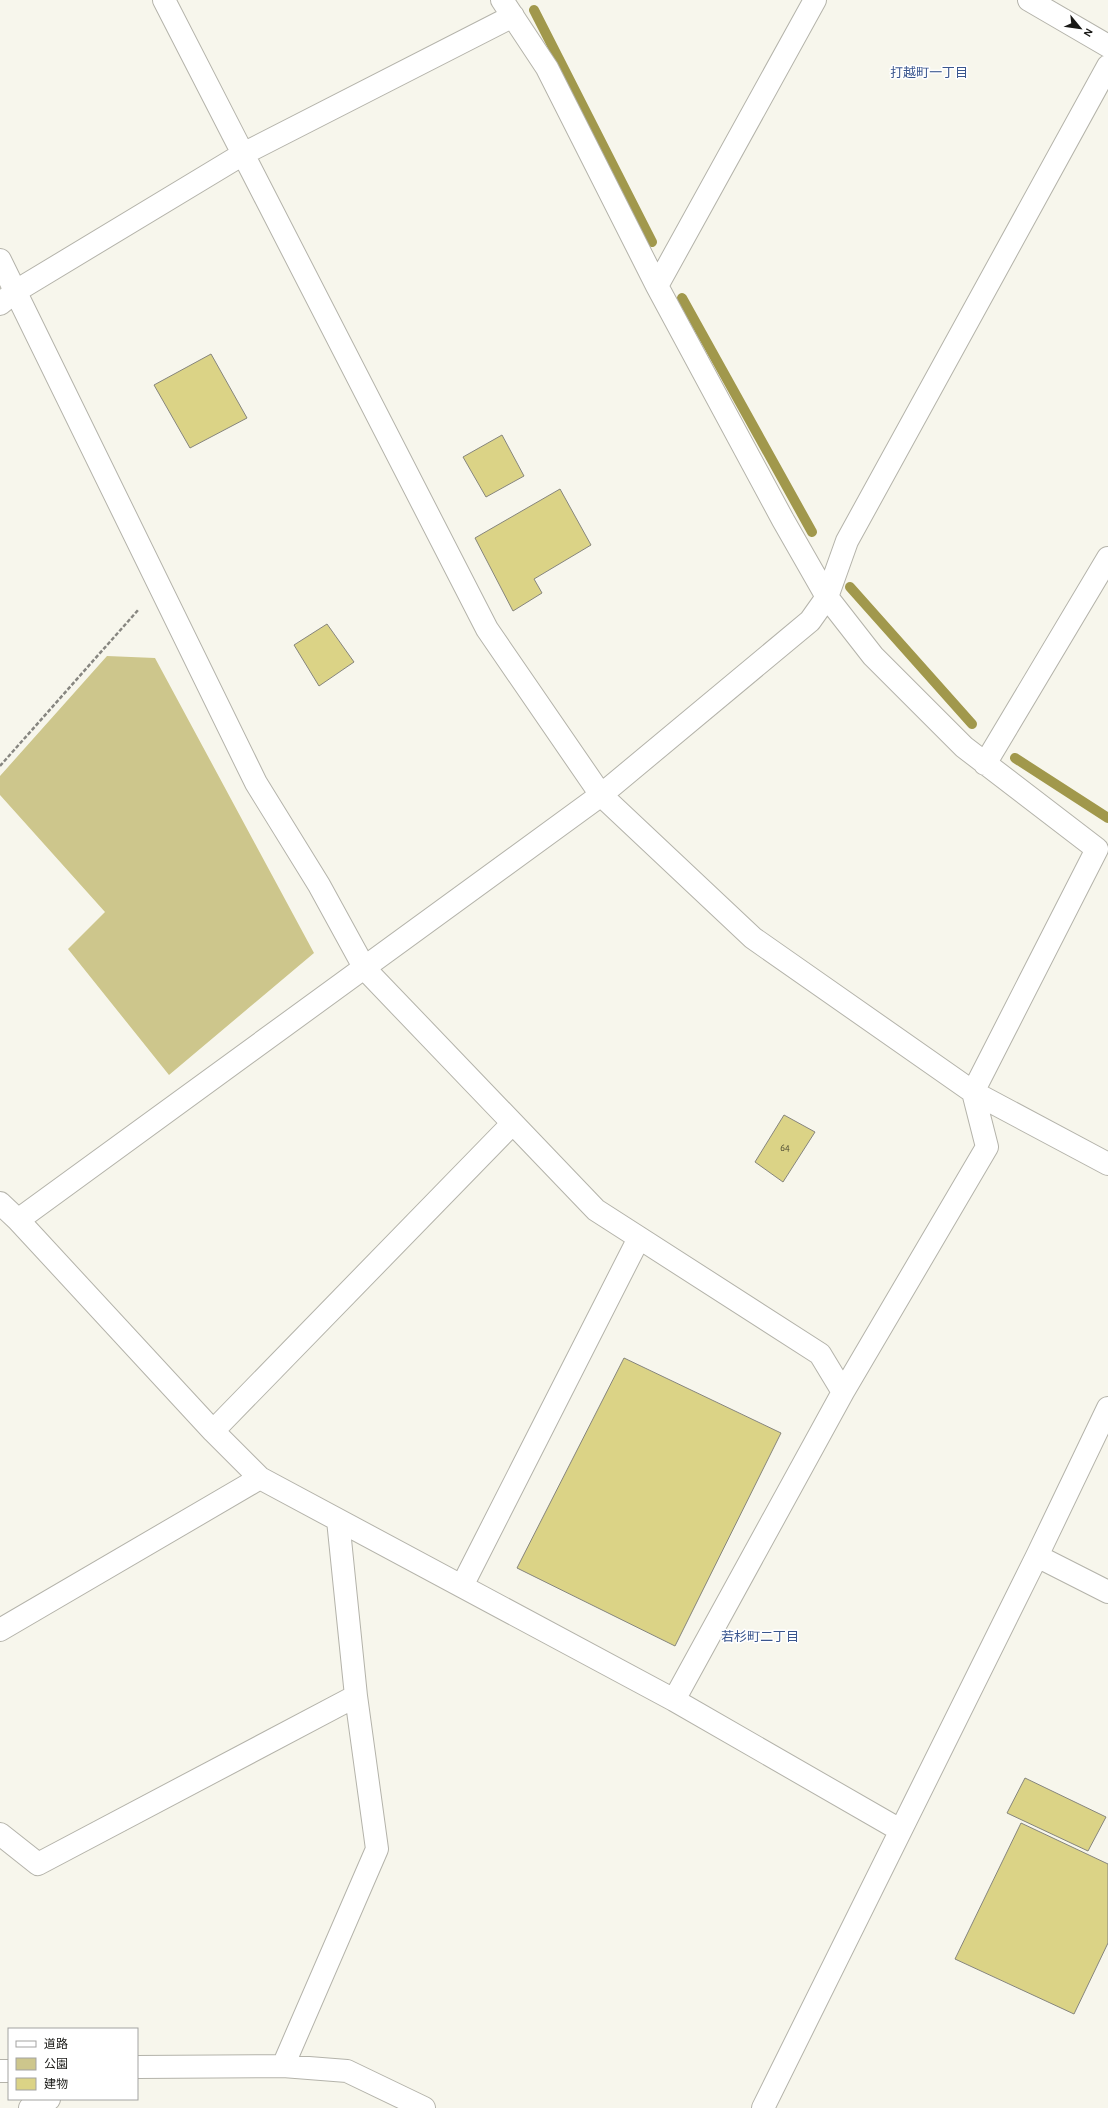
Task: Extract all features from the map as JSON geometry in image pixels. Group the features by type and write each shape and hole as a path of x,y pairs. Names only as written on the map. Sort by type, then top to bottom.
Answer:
{"street":[{"path":"164,0 487,629 601,796 753,938 974,1092 1108,1164"},
{"path":"657,286 815,0"},
{"path":"1030,0 1108,46"},
{"path":"8,298 243,154 509,6 547,68 657,286 783,520 827,597 873,656 964,747 984,764 1097,849 974,1092 987,1146 843,1392 674,1700"},
{"path":"18,1220 601,796 810,622 827,597 847,541 1108,66"},
{"path":"0,260 8,298 159,586 256,783 319,885 365,969 596,1210 820,1354 843,1392"},
{"path":"984,764 1108,558"},
{"path":"213,1431 512,1124"},
{"path":"0,1203 18,1220 213,1431 260,1478 674,1700 900,1830"},
{"path":"462,1586 639,1238"},
{"path":"763,2108 1037,1556 1108,1408"},
{"path":"0,1630 260,1478"},
{"path":"283,2066 377,1850 356,1696 338,1520"},
{"path":"1037,1556 1108,1592"},
{"path":"0,1834 38,1864 356,1696"},
{"path":"138,2067 283,2066 347,2071 424,2108"},
{"path":"30,2108 47,2100"}],"path":[{"path":"0,766 159,586"}],"green space":[{"path":"107,656 155,658 314,953 169,1075 68,949 105,912 0,795 0,776"}],"building":[{"path":"211,354 247,418 190,448 154,385"},
{"path":"502,435 524,476 486,497 463,457"},
{"path":"560,489 591,545 534,579 542,593 513,611 475,538"},
{"path":"327,624 354,662 319,686 294,645"},
{"path":"784,1115 815,1132 783,1182 755,1162"},
{"path":"624,1358 781,1433 675,1646 517,1568"},
{"path":"1025,1778 1106,1817 1088,1851 1007,1813"},
{"path":"1021,1823 1108,1864 1108,1943 1074,2014 955,1959"}],"waterway":[{"path":"534,10 652,242"},
{"path":"682,298 812,532"},
{"path":"850,587 972,724"},
{"path":"1015,758 1108,818"}],"district":[{"name":"打越町一丁目","path":"929,72"},
{"name":"若杉町二丁目","path":"760,1636"}]}
